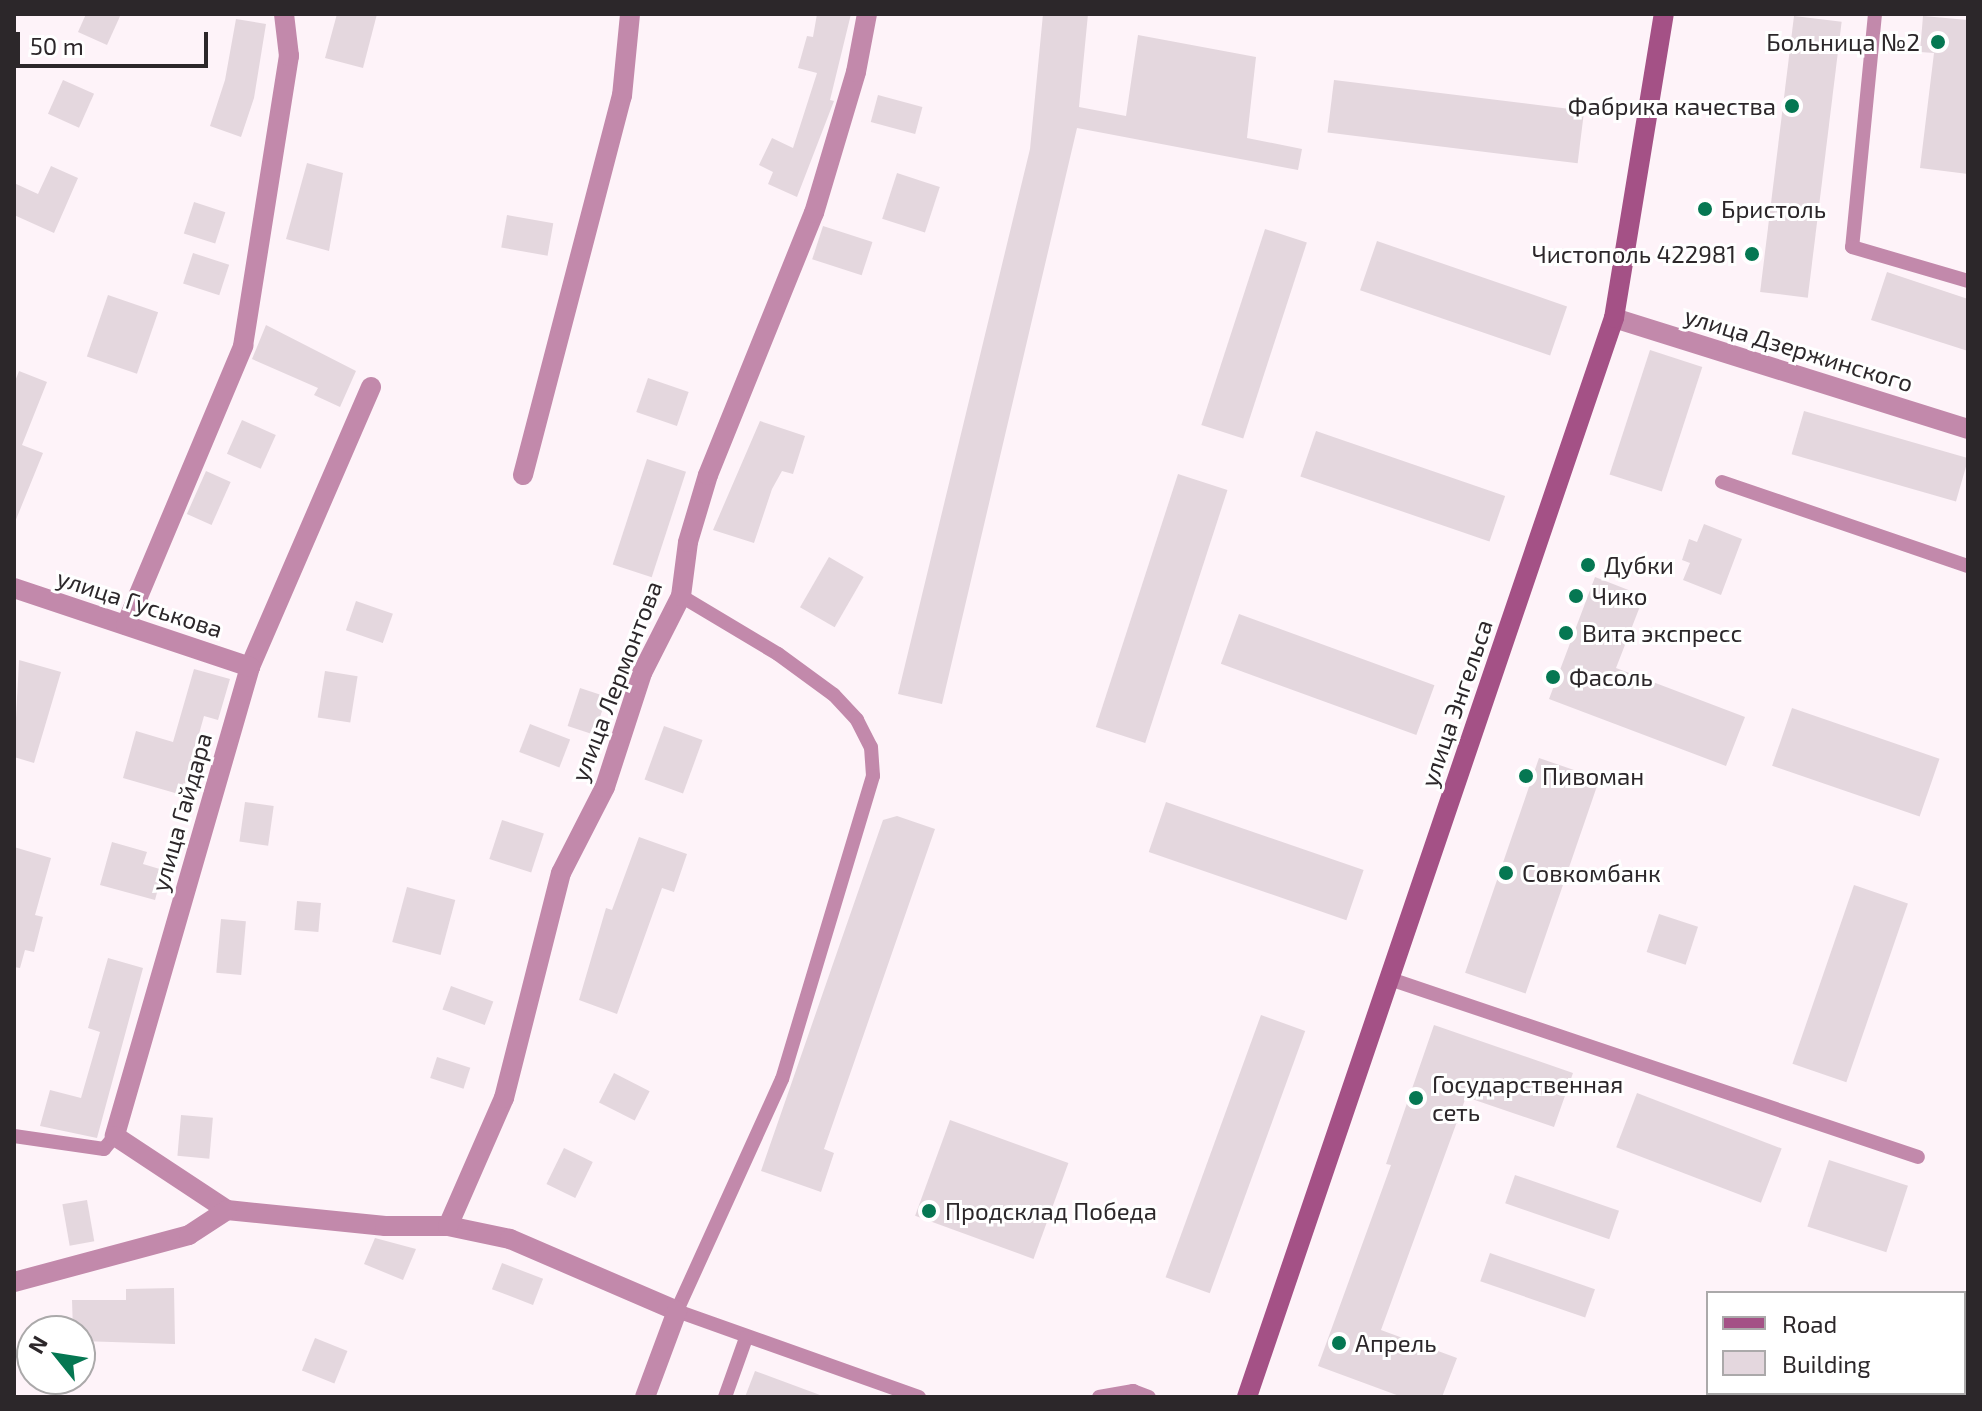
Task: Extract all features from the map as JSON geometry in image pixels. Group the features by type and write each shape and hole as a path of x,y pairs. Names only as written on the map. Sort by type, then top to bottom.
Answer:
{"main road":[{"name":"улица Энгельса","path":"1247,1397 1614,318 1664,14"}],"street":[{"path":"126,625 243,346 289,56 284,14"},
{"path":"523,475 622,96 630,14"},
{"name":"улица Лермонтова","path":"448,1226 504,1098 561,873 605,787 642,673 681,596 688,542 708,475 814,213 856,72 867,14"},
{"name":"улица Дзержинского","path":"1614,318 1968,429"},
{"name":"улица Гайдара","path":"115,1136 250,667 371,387"},
{"name":"улица Гуськова","path":"14,588 250,667"},
{"path":"115,1136 227,1210 385,1226 448,1226 510,1239 677,1311 645,1397"},
{"path":"14,1282 189,1235 227,1210"}],"lane":[{"path":"1875,14 1852,247 1968,281"},
{"path":"1722,482 1968,566"},
{"path":"681,596 787,659 834,695 857,720 871,747 873,776 782,1079 677,1311 919,1397"},
{"path":"1390,979 1918,1157"},
{"path":"14,1136 104,1149 115,1136"},
{"path":"725,1397 746,1338"},
{"path":"1099,1397 1133,1391 1149,1397"}],"building":[{"path":"86,14 121,14 107,45 78,32"},
{"path":"337,14 377,14 363,68 325,58"},
{"path":"817,14 851,14 830,100 834,101 797,197 768,184 773,172 759,165 772,138 793,148 817,73 798,68 807,36 813,37"},
{"path":"1043,14 1088,14 1079,107 1126,116 1138,35 1256,57 1247,138 1302,149 1298,170 1077,128 942,704 898,694 1030,149"},
{"path":"1794,16 1842,22 1808,298 1760,292"},
{"path":"1923,16 1968,20 1968,174 1920,168 1934,53 1920,52"},
{"path":"236,19 266,24 254,98 241,137 210,126 225,80"},
{"path":"63,80 94,94 79,128 48,114"},
{"path":"1334,80 1584,111 1578,163 1328,133"},
{"path":"878,95 922,107 915,134 871,122"},
{"path":"307,163 343,173 329,251 286,239"},
{"path":"51,166 78,178 54,233 14,215 14,183 38,194"},
{"path":"897,173 940,187 925,233 882,219"},
{"path":"194,202 225,212 215,244 184,233"},
{"path":"507,215 553,223 548,256 501,247"},
{"path":"823,226 872,242 862,275 812,259"},
{"path":"1265,229 1307,243 1243,439 1201,425"},
{"path":"1377,241 1567,306 1550,356 1360,290"},
{"path":"193,253 229,265 219,295 183,283"},
{"path":"1887,272 1968,299 1968,351 1871,320"},
{"path":"108,295 158,312 137,374 87,356"},
{"path":"266,325 356,371 340,407 314,395 318,388 252,359"},
{"path":"1650,350 1702,367 1662,492 1610,475"},
{"path":"19,371 47,382 22,445 43,453 15,522 14,384"},
{"path":"648,378 689,392 677,426 636,412"},
{"path":"1804,411 1968,458 1956,501 1792,454"},
{"path":"242,420 276,435 261,469 227,454"},
{"path":"760,421 805,436 793,474 782,471 772,489 754,543 713,530"},
{"path":"1316,431 1505,496 1489,541 1300,476"},
{"path":"647,459 686,472 652,577 613,565"},
{"path":"206,471 231,482 212,525 187,514"},
{"path":"1178,474 1227,490 1145,743 1096,727"},
{"path":"1704,524 1742,539 1721,595 1683,580 1690,563 1682,560 1689,539 1697,542"},
{"path":"829,557 864,577 835,627 800,607"},
{"path":"1595,577 1644,596 1616,668 1745,717 1726,766 1549,699"},
{"path":"356,601 393,614 383,643 346,630"},
{"path":"1239,614 1434,685 1416,735 1221,664"},
{"path":"19,660 61,672 34,763 14,757"},
{"path":"194,669 230,679 218,720 204,716 182,795 123,778 136,731 173,742"},
{"path":"325,671 358,676 350,723 318,717"},
{"path":"580,688 607,697 594,735 568,726"},
{"path":"1792,708 1940,759 1920,816 1772,766"},
{"path":"530,724 570,739 559,767 519,752"},
{"path":"664,726 703,740 683,794 645,780"},
{"path":"1539,758 1600,779 1526,993 1465,973"},
{"path":"245,802 274,806 268,846 239,842"},
{"path":"1166,802 1364,870 1346,920 1149,852"},
{"path":"897,816 935,829 824,1149 834,1153 821,1192 761,1171 883,820"},
{"path":"502,820 544,834 531,873 489,859"},
{"path":"639,837 687,854 674,892 662,888 617,1014 579,1000 606,908 612,910"},
{"path":"112,842 147,852 143,864 163,870 155,900 100,885"},
{"path":"14,847 51,858 35,915 43,917 34,952 25,950 20,968 14,967"},
{"path":"1854,885 1908,904 1846,1082 1792,1064"},
{"path":"407,887 455,900 441,955 392,942"},
{"path":"297,901 321,903 318,932 294,930"},
{"path":"1659,914 1698,927 1686,965 1647,952"},
{"path":"221,919 246,921 241,975 216,973"},
{"path":"108,958 143,968 97,1138 40,1126 50,1090 81,1098 100,1032 88,1028"},
{"path":"451,986 493,1001 485,1025 442,1009"},
{"path":"1261,1015 1305,1031 1210,1293 1166,1277"},
{"path":"1434,1025 1573,1073 1554,1127 1466,1097 1381,1330 1457,1358 1442,1397 1402,1397 1318,1366 1391,1165 1386,1164"},
{"path":"437,1057 470,1068 463,1089 430,1078"},
{"path":"614,1073 650,1091 635,1121 599,1102"},
{"path":"1637,1093 1782,1149 1761,1203 1616,1147"},
{"path":"181,1115 213,1118 209,1159 177,1156"},
{"path":"950,1120 1068,1163 1034,1259 915,1216"},
{"path":"564,1148 593,1162 575,1198 546,1184"},
{"path":"1829,1160 1908,1186 1886,1252 1807,1227"},
{"path":"1515,1175 1619,1211 1609,1239 1505,1203"},
{"path":"87,1200 94,1241 70,1246 62,1204"},
{"path":"375,1238 416,1249 403,1280 364,1264"},
{"path":"1490,1253 1595,1289 1585,1318 1480,1281"},
{"path":"502,1263 543,1279 533,1305 492,1289"},
{"path":"174,1288 175,1344 96,1342 96,1315 72,1315 72,1300 126,1300 126,1289"},
{"path":"315,1338 347,1351 334,1384 302,1370"},
{"path":"755,1371 820,1395 745,1397"}],"place":[{"name":"Больница №2","path":"1938,42"},
{"name":"Фабрика качества","path":"1792,106"},
{"name":"Бристоль","path":"1705,209"},
{"name":"Чистополь 422981","path":"1752,254"},
{"name":"Дубки","path":"1588,565"},
{"name":"Чико","path":"1576,596"},
{"name":"Вита экспресс","path":"1566,633"},
{"name":"Фасоль","path":"1553,677"},
{"name":"Пивоман","path":"1526,776"},
{"name":"Совкомбанк","path":"1506,873"},
{"name":"Государственная сеть","path":"1416,1098"},
{"name":"Продсклад Победа","path":"929,1211"},
{"name":"Апрель","path":"1339,1343"}]}
